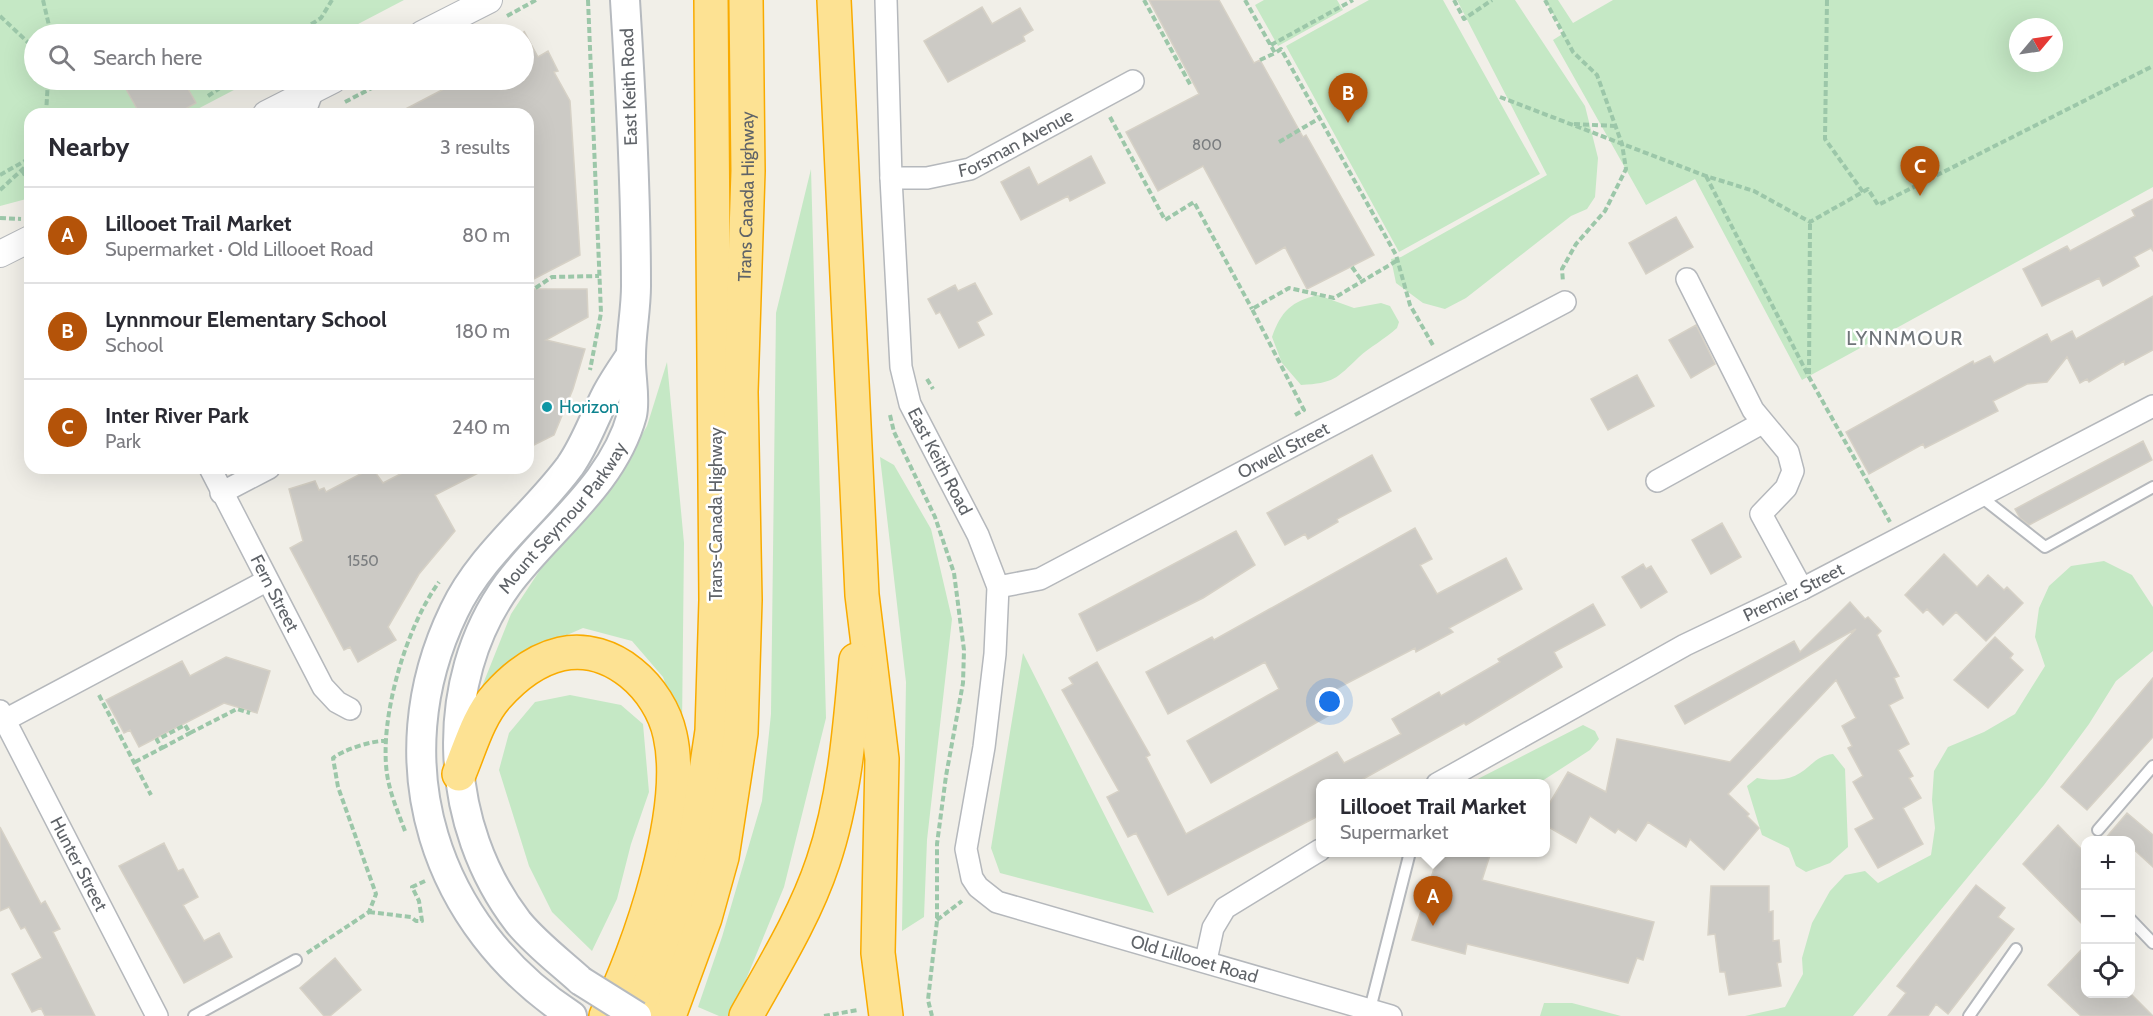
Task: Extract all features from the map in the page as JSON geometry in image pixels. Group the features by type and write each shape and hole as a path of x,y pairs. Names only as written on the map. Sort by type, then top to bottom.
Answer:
{"highway":[{"path":"688,0 714,335"},
{"name":"Trans-Canada Highway","path":"637,1016 678,909 694,851 712,731 717,600 711,0"},
{"name":"Trans Canada Highway","path":"741,393 748,171 746,0"},
{"path":"834,0 862,595 882,759 878,953 872,1013"},
{"name":"Trans-Canada Highway","path":"669,1016 705,918 722,857 735,784 745,668 741,393"},
{"path":"746,1016 797,924 824,861 846,765 862,595"},
{"path":"459,774 479,724 495,698 512,681 540,661 563,654 596,656 635,675 650,690 663,712 670,734 674,762 673,789 664,845 651,900 634,952 606,1016"}],"main road":[{"name":"East Keith Road","path":"625,0 636,288 631,355"},
{"name":"Mount Seymour Parkway","path":"631,355 632,414 614,454 582,502 508,585 488,616 472,649 462,688 458,716 459,774 469,822 491,880 520,924 581,981 637,1016"},
{"name":"Mount Seymour Parkway","path":"568,1013 507,963 489,944 460,899 437,847 422,780 420,742 425,697 454,612 473,578 568,467 583,446 607,393 631,355"}],"street":[{"path":"442,24 489,0"},
{"name":"East Keith Road","path":"886,0 891,178 901,367 910,404 978,535 998,588 995,654 987,724 966,849 968,867 978,888"},
{"name":"Forsman Avenue","path":"891,178 927,178 970,169 1133,81"},
{"path":"278,108 313,90"},
{"path":"308,108 320,90"},
{"path":"0,254 24,242"},
{"path":"1687,279 1762,423 1788,452 1793,471 1786,488 1761,514 1802,589"},
{"name":"Orwell Street","path":"998,588 1040,579 1565,302"},
{"name":"Premier Street","path":"1444,779 1685,645 1802,589 2153,406"},
{"path":"1657,481 1762,423"},
{"name":"Fern Street","path":"213,474 266,581 323,687 337,702 350,709"},
{"path":"221,493 257,474"},
{"path":"2,716 266,581"},
{"name":"Hunter Street","path":"2,716 158,1016"},
{"path":"1206,960 1213,928 1225,908 1316,852"},
{"name":"Old Lillooet Road","path":"978,888 998,903 1206,960 1391,1016"}],"lane":[{"path":"1980,496 2045,547 2153,487"},
{"path":"2098,830 2153,766"},
{"path":"1370,1009 1409,857"},
{"path":"2135,924 2153,943"},
{"path":"1969,1016 2016,949"},
{"path":"195,1016 296,960"}],"path":[{"path":"43,0 49,24"},
{"path":"312,24 321,18 332,0"},
{"path":"588,0 601,313 588,379"},
{"path":"1144,0 1191,86"},
{"path":"1245,0 1275,53"},
{"path":"1270,45 1353,0"},
{"path":"1454,0 1464,19 1492,0"},
{"path":"1545,0 1573,52 1597,75 1622,144 1626,169 1605,211 1576,244 1562,269 1565,302"},
{"path":"1827,0 1825,140 1863,192"},
{"path":"0,16 24,39"},
{"path":"1260,60 1281,50 1398,260 1410,305 1444,366"},
{"path":"1810,222 1869,189 1878,205 2153,66"},
{"path":"46,108 47,90"},
{"path":"208,96 217,90"},
{"path":"335,107 368,90"},
{"path":"1500,97 1706,176 1754,191 1810,222"},
{"path":"1107,112 1165,220 1194,202 1304,410 1295,415"},
{"path":"1279,142 1318,119"},
{"path":"1571,124 1615,126"},
{"path":"0,175 24,161"},
{"path":"0,190 24,167"},
{"path":"22,170 24,174"},
{"path":"1706,176 1809,377 1900,538"},
{"path":"1809,377 1810,222"},
{"path":"1252,309 1289,288 1334,298 1398,260"},
{"path":"1352,267 1362,281"},
{"path":"534,289 552,277 599,276"},
{"path":"889,411 894,432 935,517 954,573 962,617 963,682 946,776 937,844 937,921 928,1000 932,1016"},
{"path":"391,704 408,645 435,588 446,573"},
{"path":"99,695 151,795"},
{"path":"135,762 237,709 250,713"},
{"path":"162,748 158,740 185,725 190,733"},
{"path":"296,960 369,912 376,894 338,787 333,758 341,751 355,749 369,741 387,741"},
{"path":"369,912 411,916 416,921 422,921 419,901 412,887 426,881"},
{"path":"937,921 978,888"},
{"path":"824,1016 872,1013"}],"green space":[{"path":"0,0 404,0 358,24 24,24 24,90 234,90 199,108 24,108 24,200 0,206"},
{"path":"1264,0 1337,0 1343,10 1278,46 1255,5"},
{"path":"1369,0 1443,0 1540,174 1399,252 1286,46"},
{"path":"1457,0 1515,0 1585,106 1598,158 1595,197 1587,209 1571,216 1466,298 1445,309 1423,303 1396,283 1391,259 1401,257 1547,175"},
{"path":"1545,0 1558,0 1573,23 1613,0 2153,0 2153,187 1802,380 1695,179 1646,205 1553,40 1564,33"},
{"path":"811,169 826,718 784,887 731,1016 719,1016 698,1007 722,937 762,801 771,714 776,313"},
{"path":"1318,295 1354,308 1381,303 1390,306 1399,322 1397,328 1388,336 1363,353 1339,375 1321,383 1301,385 1282,363 1272,337 1279,320 1289,308 1301,300"},
{"path":"667,362 684,543 682,727 663,677 632,641 583,628 542,646 497,683 481,689 511,614 540,570 621,470 647,426"},
{"path":"880,457 894,465 931,529 952,619 927,840 924,917 902,931 906,682"},
{"path":"2104,561 2132,575 2153,607 2153,651 2116,681 2089,724 2044,785 1853,1016 1745,1016 1785,1007 1803,974 1802,958 1812,923 1830,891 1845,875 1865,871 1878,883 1931,855 1935,828 1932,800 1934,771 1948,747 1984,732 2015,714 2045,666 2035,637 2039,608 2049,586 2071,566"},
{"path":"1023,653 1154,913 1000,873 991,848"},
{"path":"570,695 621,705 643,724 649,792 631,844 617,899 592,951 552,912 529,866 499,770 509,733 535,702"},
{"path":"1583,725 1595,731 1599,739 1590,750 1545,779 1478,779"},
{"path":"1833,754 1845,769 1848,847 1830,863 1806,872 1796,866 1789,848 1762,835 1747,786 1757,778 1774,780 1790,778 1819,759"},
{"path":"1544,1003 1572,1003 1621,1016 1540,1016"}],"building":[{"path":"1149,0 1219,0 1254,63 1260,60 1303,137 1306,135 1374,255 1307,289 1285,247 1256,264 1203,166 1158,191 1126,132 1199,94"},
{"path":"982,7 992,24 1020,8 1033,30 1023,36 1025,41 948,82 924,41"},
{"path":"534,50 538,57 548,51 558,71 554,72 570,101 580,255 534,279 534,108 407,108 442,90 534,90"},
{"path":"127,90 189,90 196,103 187,108 137,108"},
{"path":"1091,156 1105,183 1070,201 1068,196 1021,220 1001,182 1029,167 1038,185"},
{"path":"2153,199 2153,251 2151,248 2134,257 2139,266 2103,286 2099,278 2042,306 2023,269 2067,246 2070,251 2135,216 2132,210"},
{"path":"1676,217 1693,247 1646,274 1629,243"},
{"path":"975,283 992,314 977,322 984,335 959,348 940,312 936,314 928,299 955,285 958,291"},
{"path":"534,289 587,289 588,317 546,340 585,349 573,389 554,435 534,445"},
{"path":"2153,296 2153,350 2125,365 2124,361 2089,382 2087,379 2080,383 2067,357 2047,382 2027,384 1993,401 1998,411 1925,448 1923,444 1869,474 1846,432 1973,361 1974,364 1990,356 1994,363 2047,334 2051,342 2072,331 2076,339"},
{"path":"1696,325 1715,364 1691,378 1669,340"},
{"path":"1637,375 1654,406 1608,430 1591,399"},
{"path":"2143,441 2152,460 2029,525 2020,518 2015,509"},
{"path":"1372,455 1391,491 1337,519 1338,522 1308,539 1305,534 1285,545 1267,513"},
{"path":"360,474 376,474 383,483 400,474 476,474 435,495 455,531 419,574 388,627 396,640 358,662 350,647 344,650 290,548 303,541 289,489 315,481 319,490 324,488 326,492"},
{"path":"1722,523 1741,557 1711,574 1692,540"},
{"path":"1415,528 1432,559 1420,565 1437,594 1506,558 1522,589 1449,628 1453,632 1416,652 1415,648 1332,691 1342,708 1211,783 1187,741 1279,689 1265,662 1168,714 1146,672 1212,637 1214,640"},
{"path":"1236,531 1255,565 1203,598 1097,651 1079,614"},
{"path":"1944,554 1977,587 1988,575 2004,590 2007,587 2023,603 1986,641 1956,612 1943,625 1927,609 1923,613 1905,595"},
{"path":"1643,564 1646,569 1651,566 1667,592 1641,608 1622,577"},
{"path":"1850,602 1865,619 1868,617 1881,631 1877,635 1899,676 1894,678 1903,698 1889,705 1909,744 1898,750 1913,776 1909,778 1921,798 1903,808 1923,844 1878,868 1855,829 1874,819 1853,782 1863,776 1848,748 1852,746 1842,726 1856,718 1836,680 1728,794 1749,814 1747,816 1759,828 1724,870 1690,839 1686,847 1648,822 1636,841 1618,829 1615,833 1590,816 1576,843 1550,828 1550,803 1568,772 1606,792 1617,739 1730,762 1856,629 1685,724 1675,706 1794,641 1800,652"},
{"path":"1593,604 1605,625 1554,652 1562,667 1466,725 1464,723 1363,779 1316,779 1316,817 1168,895 1136,833 1128,837 1107,797 1119,791 1062,690 1073,684 1069,678 1097,662 1150,755 1146,757 1186,834 1337,752 1344,763 1401,734 1392,719 1439,692 1441,696 1500,662 1498,659"},
{"path":"1995,637 2013,654 2010,658 2023,670 1988,708 1954,680"},
{"path":"226,657 270,671 257,713 224,703 139,747 130,730 124,733 106,700 182,661 190,676"},
{"path":"2153,678 2153,737 2087,810 2061,787"},
{"path":"2127,813 2153,835 2153,867 2135,851 2135,836 2107,836"},
{"path":"2058,825 2081,849 2081,923 2023,864"},
{"path":"0,827 41,904 45,901 60,929 53,932 95,1016 45,1016 41,1008 32,1012 12,974 42,958 25,927 21,929 9,907 0,911"},
{"path":"164,843 178,871 183,869 198,897 183,905 204,941 219,933 232,957 184,983 119,866"},
{"path":"1437,857 1489,857 1482,880 1654,922 1643,960 1637,958 1628,983 1467,944 1465,954 1412,940"},
{"path":"1976,885 2005,908 1998,917 2014,929 1948,1014 1936,1004 1928,1016 1888,1016 1906,993 1897,986"},
{"path":"1711,886 1769,886 1769,912 1773,911 1773,941 1779,940 1781,962 1777,963 1781,986 1729,995 1725,972 1720,972 1715,934 1708,935"},
{"path":"2081,950 2081,998 2135,998 2153,1016 2081,1016 2048,985"},
{"path":"335,958 361,990 330,1016 324,1016 300,988"}],"place":[{"name":"Lynnmour Elementary School","path":"1348,123"},
{"name":"Inter River Park","path":"1920,196"},
{"name":"Horizon","path":"547,407"},
{"name":"Lillooet Trail Market","path":"1433,926"}],"district":[{"name":"LYNNMOUR","path":"1905,338"}]}
